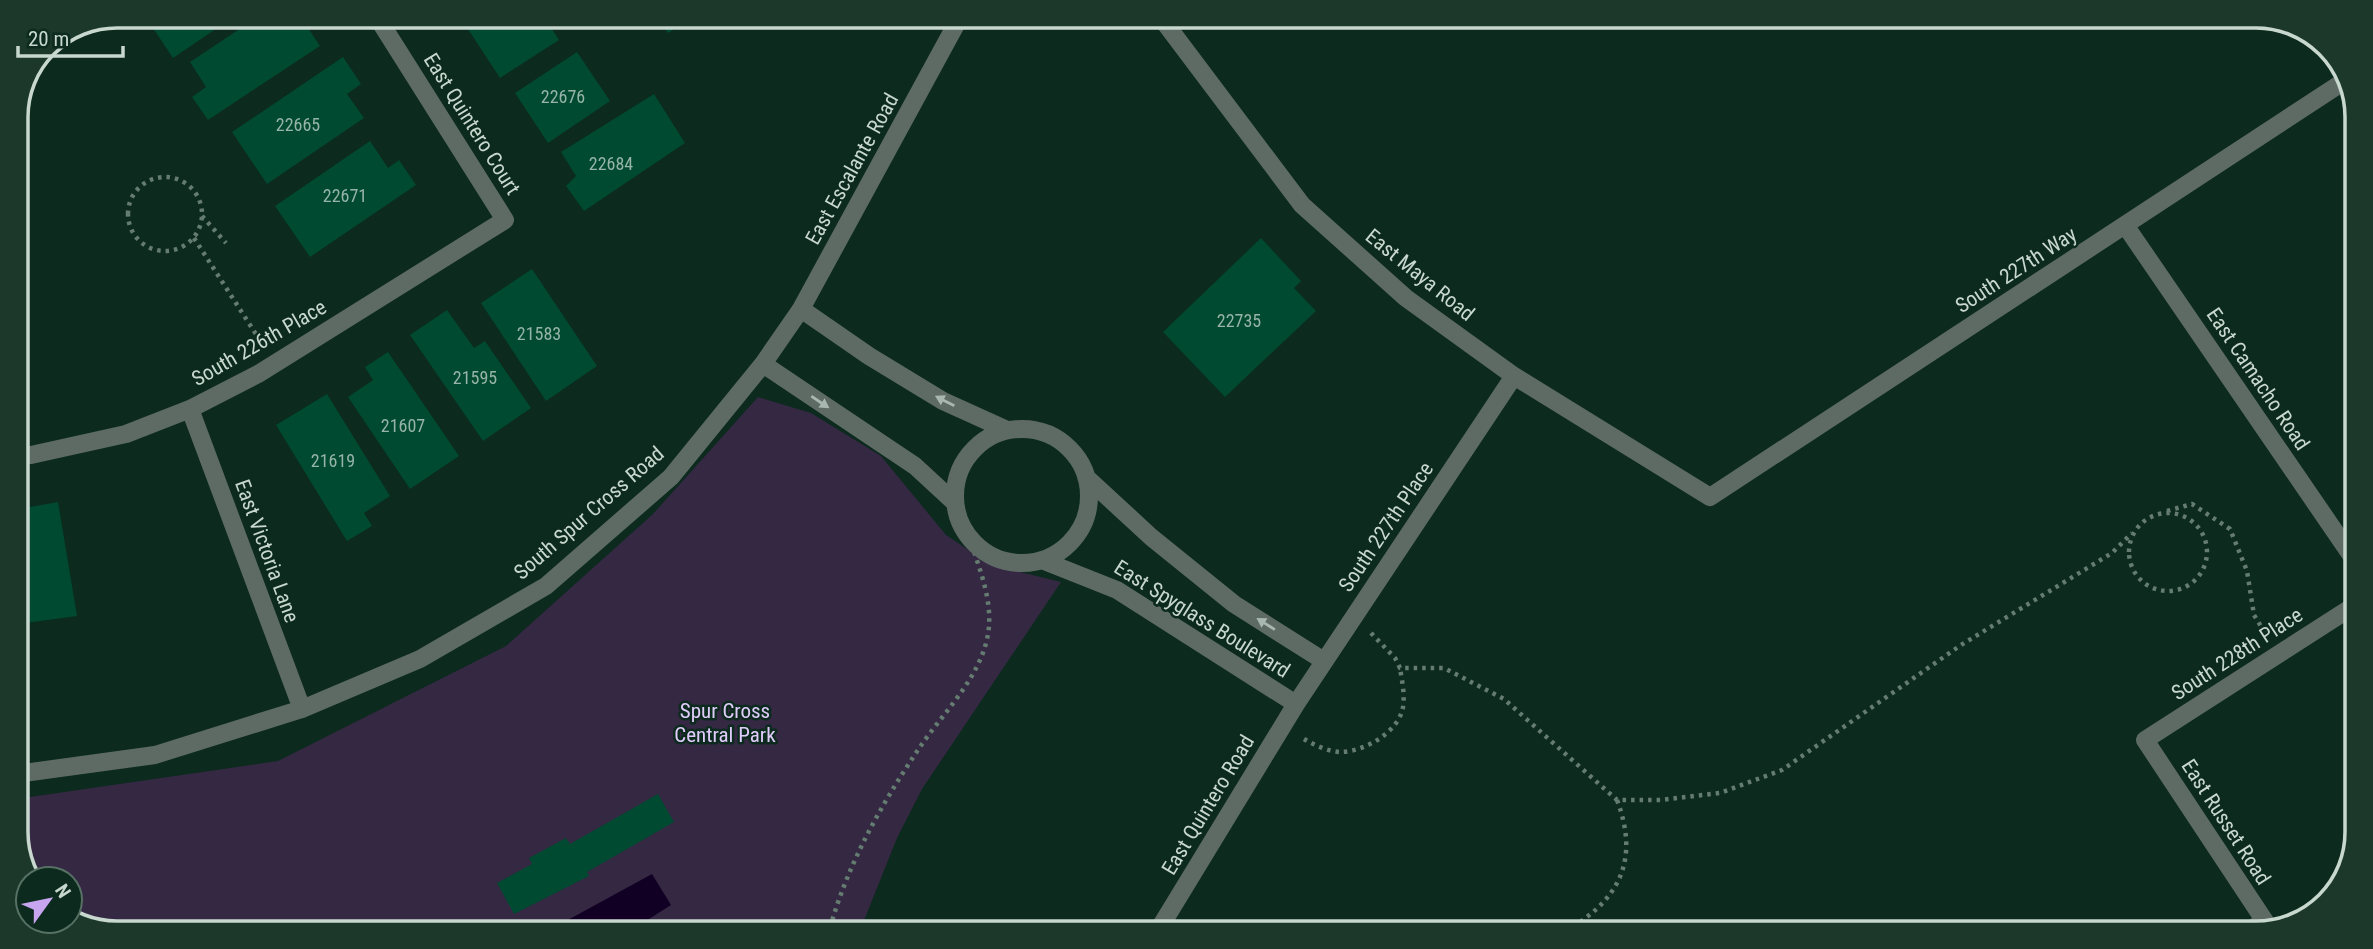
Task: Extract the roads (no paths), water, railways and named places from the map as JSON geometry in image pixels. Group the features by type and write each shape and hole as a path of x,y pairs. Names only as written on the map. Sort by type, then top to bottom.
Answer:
{"street":[{"name":"East Quintero Court","path":"385,28 505,220"},
{"name":"East Escalante Road","path":"781,338 801,309 954,28"},
{"name":"East Maya Road","path":"1169,28 1302,205 1406,298 1514,376 1710,497"},
{"name":"South 227th Way","path":"1710,497 2339,85"},
{"name":"South 226th Place","path":"28,455 126,434 190,409 275,363 505,220"},
{"name":"East Camacho Road","path":"2125,225 2345,546"},
{"name":"East Spyglass Boulevard","path":"801,309 943,401 1007,430 1027,429 1047,434 1064,444 1078,459 1086,477 1151,537 1234,604 1324,661"},
{"name":"South Spur Cross Road","path":"28,769 155,755 302,709 420,659 546,586 671,477 764,364 781,338"},
{"path":"764,364 915,466 954,502"},
{"name":"South 227th Place","path":"1296,704 1514,376"},
{"name":"East Victoria Lane","path":"190,409 302,709"},
{"path":"954,502 956,483 968,456 989,437 1007,430"},
{"path":"1044,561 1062,551 1076,537 1087,508 1086,477"},
{"name":"East Spyglass Boulevard","path":"954,502 960,522 970,540 985,553 1004,562 1024,564 1044,561 1117,590 1296,704"},
{"name":"South 228th Place","path":"2145,740 2345,612"},
{"name":"East Quintero Road","path":"1164,921 1296,704"},
{"name":"East Russet Road","path":"2145,740 2264,920"}],"park label":[{"name":"Spur Cross Central Park","path":"725,723"}]}
